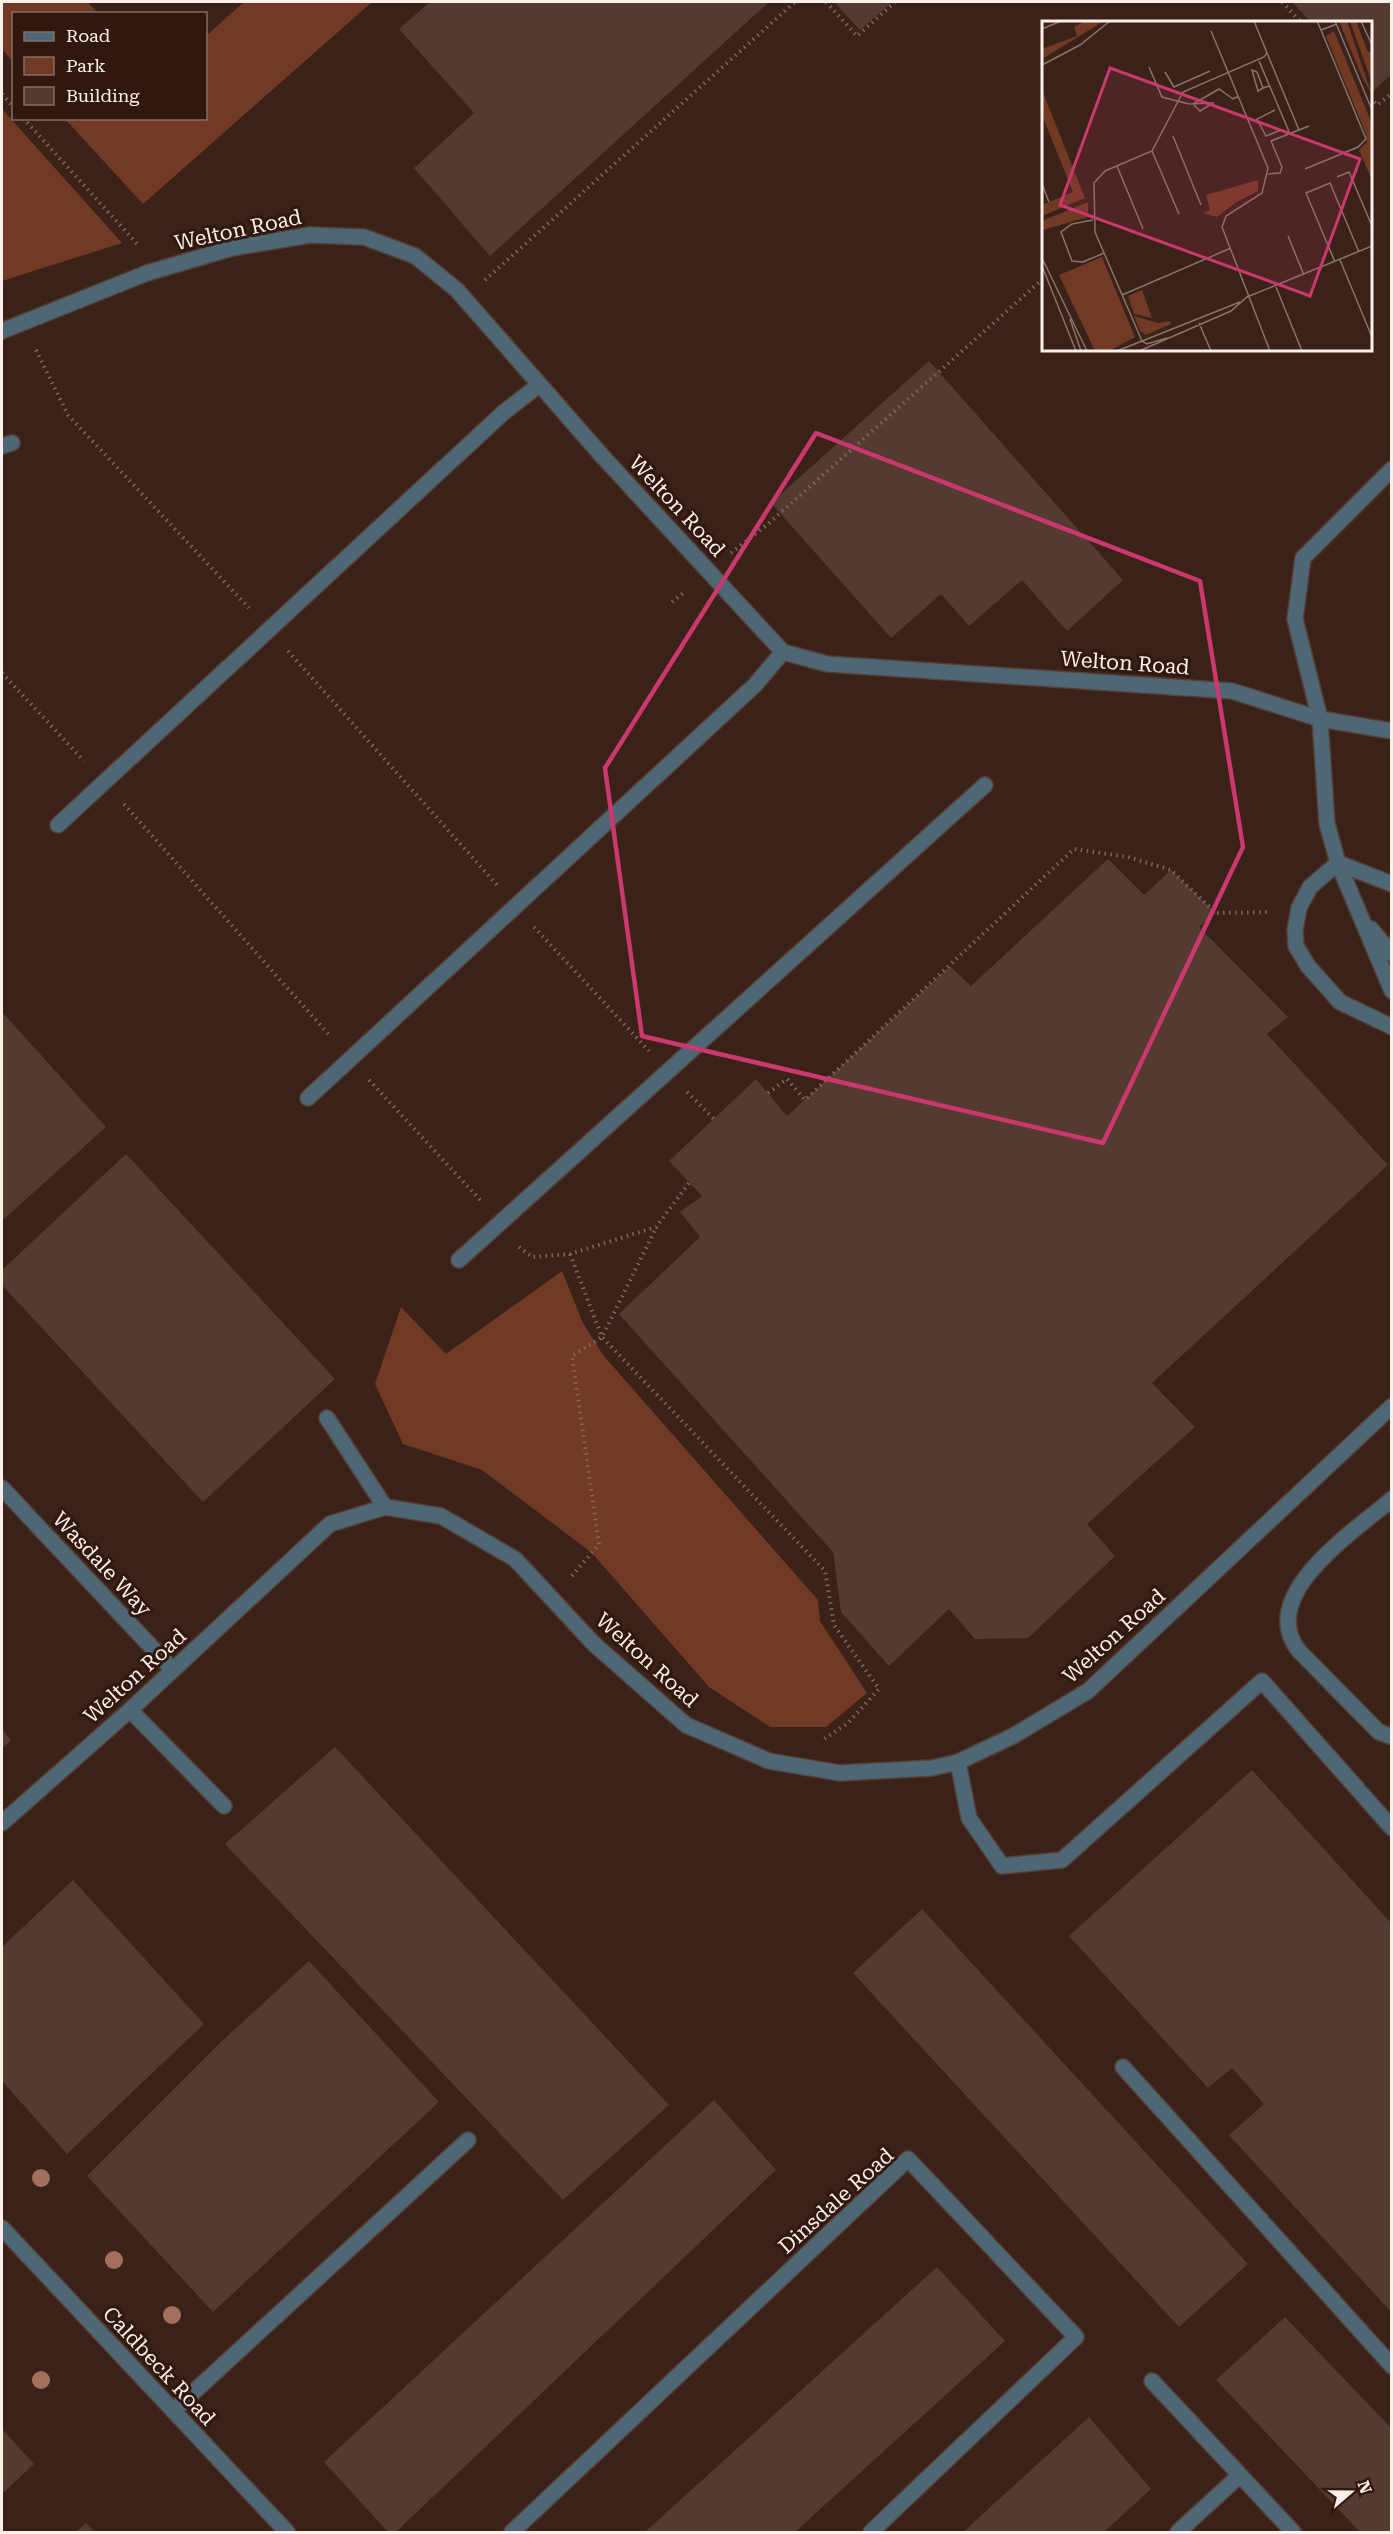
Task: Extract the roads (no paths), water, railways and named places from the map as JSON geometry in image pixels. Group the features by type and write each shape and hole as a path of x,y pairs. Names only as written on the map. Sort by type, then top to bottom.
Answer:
{"street":[{"name":"Welton Road","path":"2,331 160,268 232,248 310,235 364,237 415,256 457,290 604,459 783,652 827,664 1232,691 1320,719 1392,731"},
{"path":"58,825 503,413 539,385"},
{"path":"1392,469 1302,558 1295,620 1320,719 1327,824 1338,862 1392,991"},
{"path":"308,1098 755,686 783,652"},
{"path":"459,1260 985,785"},
{"path":"1338,862 1392,884"},
{"path":"1338,862 1310,887 1299,908 1294,930 1296,946 1308,966 1340,1002 1392,1027"},
{"path":"1361,918 1392,944"},
{"path":"1361,918 1392,954"},
{"path":"1361,918 1392,968"},
{"name":"Welton Road","path":"2,1823 130,1710 330,1524 385,1507 441,1516 515,1559 594,1644 686,1725 769,1761 840,1773 932,1768 958,1762 1013,1737 1088,1691 1392,1406"},
{"path":"327,1418 385,1507"},
{"name":"Wasdale Way","path":"2,1488 173,1670"},
{"path":"1390,1736 1379,1732 1299,1651 1292,1642 1288,1615 1294,1592 1302,1581 1323,1558 1392,1499"},
{"path":"958,1762 969,1818 1002,1866 1062,1860 1262,1682 1390,1823"},
{"path":"130,1710 224,1806"},
{"path":"1123,2067 1392,2366"},
{"path":"173,2411 468,2140"},
{"name":"Dinsdale Road","path":"512,2532 908,2159 1076,2337 871,2532"},
{"name":"Caldbeck Road","path":"2,2228 286,2532"},
{"path":"1152,2381 1293,2532"},
{"path":"1178,2532 1239,2475"}]}
